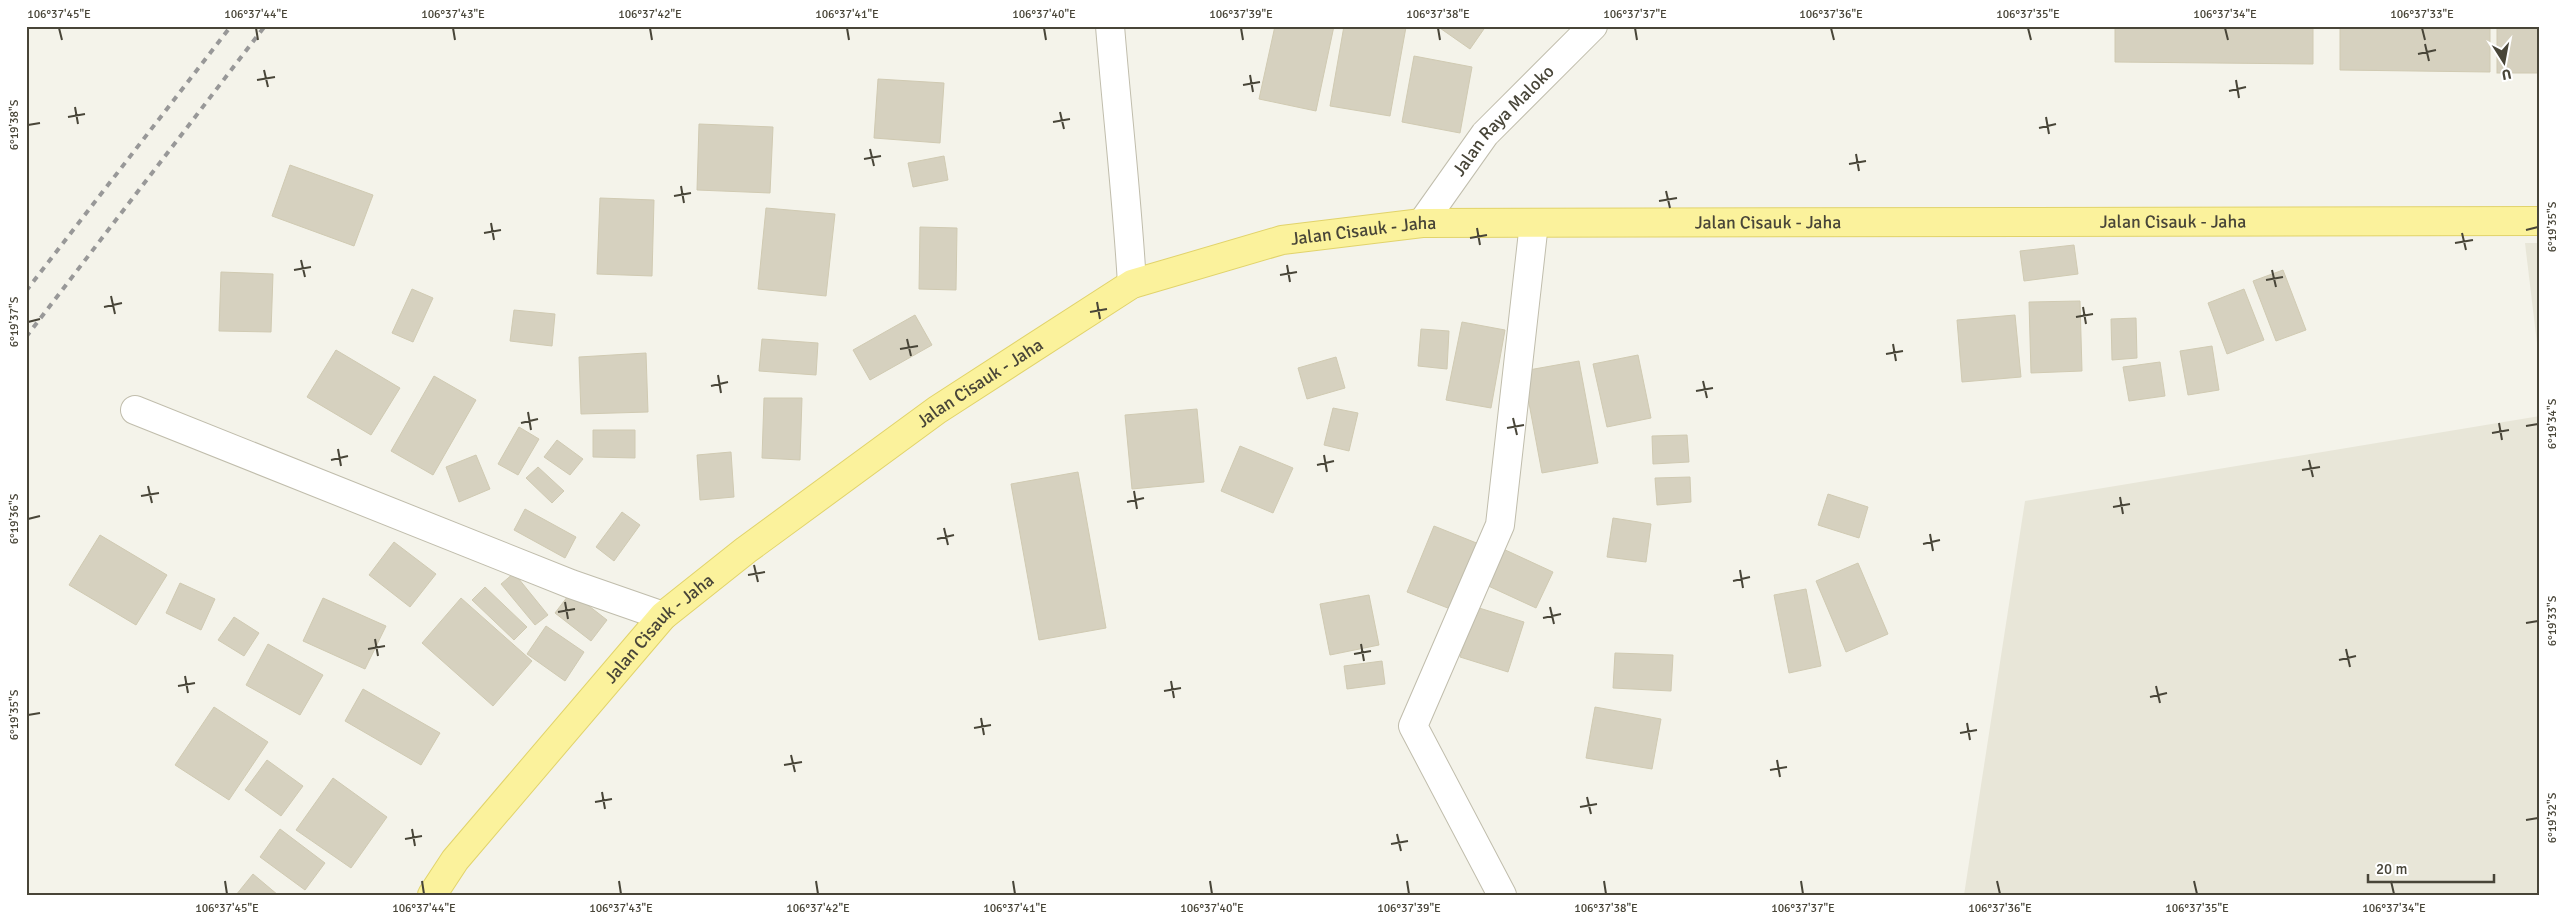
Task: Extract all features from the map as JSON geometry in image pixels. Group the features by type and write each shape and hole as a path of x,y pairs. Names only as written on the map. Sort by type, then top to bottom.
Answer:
{"main road":[{"name":"Jalan Cisauk - Jaha","path":"432,895 455,860 663,616 746,550 936,410 1132,284 1282,240 1422,223 2540,221"}],"street":[{"path":"1110,26 1120,148 1126,180 1132,284"},
{"name":"Jalan Raya Maloko","path":"1422,223 1485,134 1593,26"},
{"path":"1502,895 1413,726 1500,525 1534,223"},
{"path":"135,410 570,584 663,616"}],"shaded area":[{"path":"2525,243 2540,243 2540,368"},
{"path":"2540,416 2540,895 1964,895 2025,501"}],"building":[{"path":"1275,26 1334,26 1316,111 1259,99"},
{"path":"1344,26 1406,27 1390,116 1330,106"},
{"path":"1437,26 1486,26 1470,49"},
{"path":"2115,26 2313,26 2313,64 2115,62"},
{"path":"2340,26 2490,26 2490,72 2340,70"},
{"path":"2497,26 2540,26 2540,73 2497,73"},
{"path":"1414,56 1472,67 1460,133 1402,122"},
{"path":"878,79 944,83 940,143 874,138"},
{"path":"699,124 773,127 770,193 697,190"},
{"path":"944,156 948,180 913,187 908,163"},
{"path":"290,165 373,195 354,246 272,216"},
{"path":"600,198 654,200 652,276 597,274"},
{"path":"766,208 835,214 826,296 758,289"},
{"path":"920,227 957,228 956,290 919,289"},
{"path":"2074,245 2078,274 2024,281 2020,251"},
{"path":"2283,270 2306,330 2276,341 2253,281"},
{"path":"221,272 273,274 271,332 219,331"},
{"path":"412,289 433,298 413,342 392,333"},
{"path":"2244,289 2264,340 2227,354 2208,303"},
{"path":"2080,301 2082,371 2031,373 2029,302"},
{"path":"514,310 555,314 552,346 510,341"},
{"path":"915,315 932,345 870,380 853,350"},
{"path":"2015,315 2021,377 1962,382 1957,320"},
{"path":"2136,318 2137,358 2112,360 2111,319"},
{"path":"1462,322 1505,330 1491,408 1446,400"},
{"path":"1421,329 1449,331 1447,369 1418,366"},
{"path":"762,339 818,343 816,375 759,371"},
{"path":"2212,346 2219,390 2188,395 2180,351"},
{"path":"336,350 400,388 371,435 307,397"},
{"path":"646,353 648,412 581,414 579,357"},
{"path":"1638,355 1651,418 1607,427 1593,364"},
{"path":"1336,357 1345,388 1307,399 1298,368"},
{"path":"1579,361 1598,463 1542,473 1523,371"},
{"path":"2160,362 2165,396 2129,401 2123,367"},
{"path":"434,376 476,400 433,475 391,451"},
{"path":"764,398 802,398 800,460 762,458"},
{"path":"1333,408 1358,413 1349,451 1324,445"},
{"path":"1197,409 1204,482 1132,489 1125,415"},
{"path":"519,427 539,439 518,475 498,464"},
{"path":"593,430 635,430 635,458 593,457"},
{"path":"1687,435 1689,462 1653,464 1652,436"},
{"path":"557,440 583,459 570,475 544,457"},
{"path":"1240,446 1293,468 1273,513 1221,491"},
{"path":"731,452 734,497 700,500 697,455"},
{"path":"476,455 490,489 459,502 446,467"},
{"path":"538,467 564,491 552,503 526,478"},
{"path":"1078,472 1106,628 1039,640 1011,484"},
{"path":"1690,477 1691,502 1657,505 1655,478"},
{"path":"1828,494 1868,507 1859,538 1818,525"},
{"path":"525,509 576,537 565,558 514,530"},
{"path":"622,512 640,525 614,561 596,547"},
{"path":"1613,518 1651,524 1646,562 1607,557"},
{"path":"1434,526 1489,548 1463,614 1407,592"},
{"path":"100,535 167,575 136,625 69,585"},
{"path":"394,542 436,574 410,607 369,575"},
{"path":"1501,548 1553,572 1536,608 1484,584"},
{"path":"1858,563 1888,634 1846,652 1816,581"},
{"path":"514,573 548,615 535,625 501,584"},
{"path":"180,583 215,599 201,630 166,613"},
{"path":"485,587 527,627 514,640 472,600"},
{"path":"1806,589 1821,666 1789,673 1774,595"},
{"path":"571,592 607,620 591,641 555,613"},
{"path":"1369,595 1379,645 1330,655 1320,604"},
{"path":"323,598 386,626 365,669 303,641"},
{"path":"461,598 532,661 493,706 422,643"},
{"path":"1476,607 1524,622 1508,672 1460,657"},
{"path":"234,617 259,633 244,656 218,640"},
{"path":"546,626 584,652 565,681 527,654"},
{"path":"268,644 323,675 300,715 246,685"},
{"path":"1615,653 1673,655 1671,691 1613,688"},
{"path":"1382,661 1385,684 1347,689 1344,666"},
{"path":"363,689 440,733 421,765 345,721"},
{"path":"214,707 268,742 229,800 175,765"},
{"path":"1595,707 1661,719 1652,769 1586,758"},
{"path":"267,760 303,786 281,816 245,790"},
{"path":"333,778 387,817 351,868 296,830"},
{"path":"280,829 325,863 305,890 260,857"},
{"path":"253,874 278,895 236,895"}],"railway":[{"path":"26,291 231,26"},
{"path":"26,337 265,26"}]}
